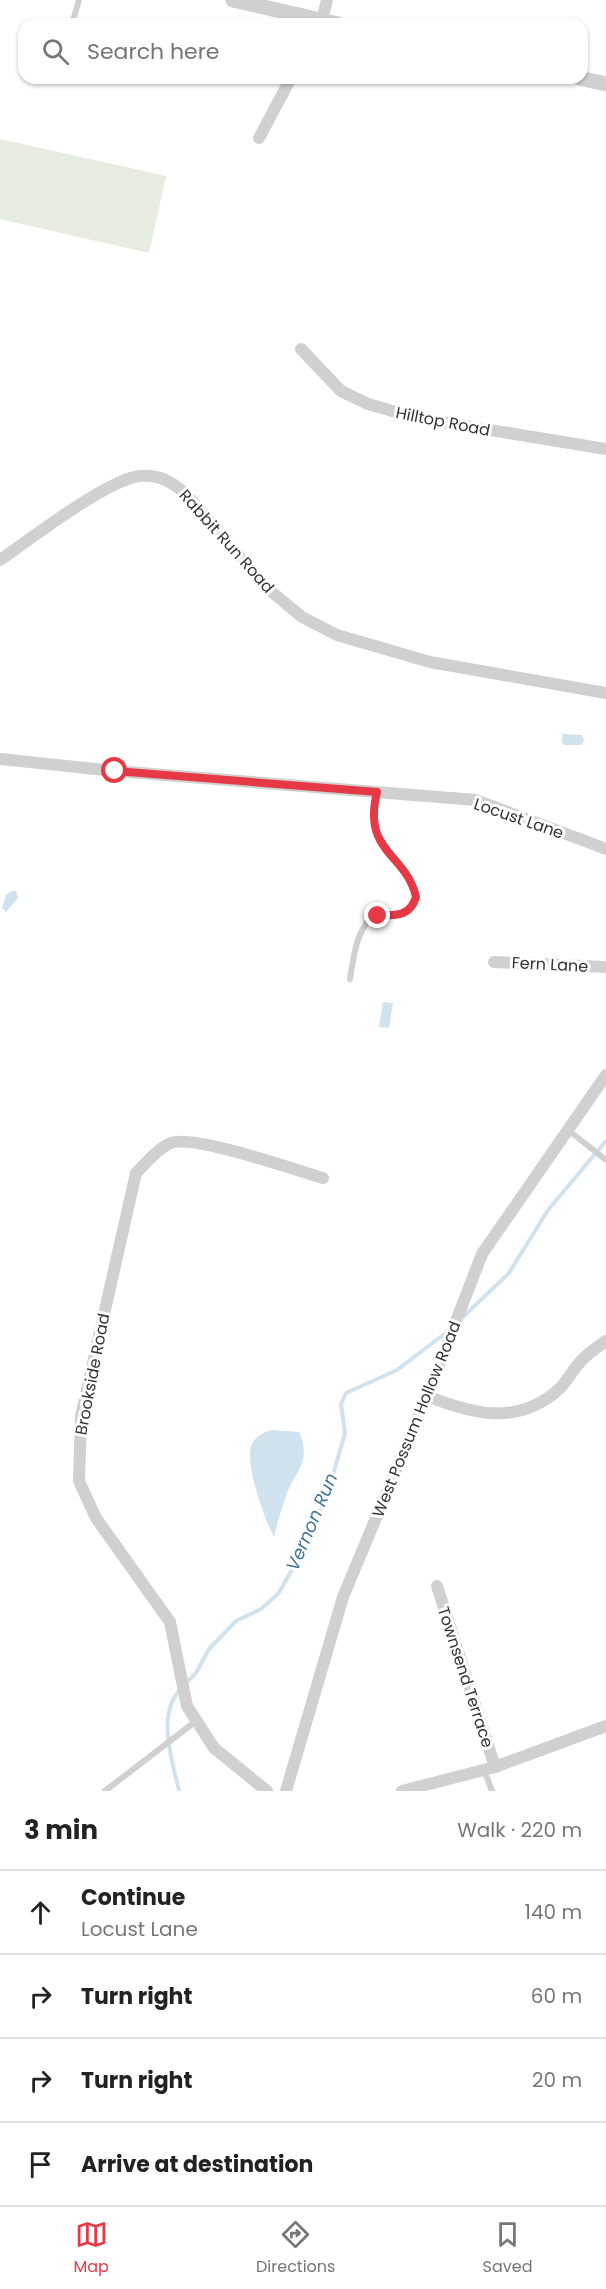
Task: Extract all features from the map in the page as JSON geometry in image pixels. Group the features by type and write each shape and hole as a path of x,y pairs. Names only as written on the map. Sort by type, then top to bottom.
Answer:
{"street":[{"path":"232,0 306,18"},
{"path":"323,18 327,0"},
{"path":"588,80 606,84"},
{"path":"259,138 288,84"},
{"name":"Hilltop Road","path":"301,349 341,391 368,404 417,418 606,449"},
{"name":"Rabbit Run Road","path":"0,561 114,484 137,476 151,476 171,482 186,494 267,588 302,617 337,635 430,662 606,693"},
{"name":"Locust Lane","path":"0,759 115,771 476,800 606,849"},
{"name":"Fern Lane","path":"494,962 606,967"},
{"name":"West Possum Hollow Road","path":"286,1791 343,1597 427,1396 482,1254 606,1075"},
{"name":"Brookside Road","path":"267,1791 214,1748 187,1706 171,1622 96,1518 79,1481 81,1416 136,1173 172,1143 200,1143 323,1178"},
{"path":"427,1396 464,1411 496,1415 529,1409 558,1390 583,1358 606,1341"},
{"name":"Townsend Terrace","path":"437,1587 490,1769"},
{"path":"402,1791 490,1769 606,1726"}],"lane":[{"path":"74,18 79,0"},
{"path":"350,979 356,940 362,927 371,917 401,915 408,911 416,897 409,880 376,831 373,818 377,792"},
{"path":"568,1130 606,1160"},
{"path":"105,1791 196,1721"},
{"path":"490,1769 492,1791"}],"shaded area":[{"path":"0,139 166,176 149,253 0,219"}],"water":[{"path":"563,734 582,735 584,741 581,745 564,745 561,741"},
{"path":"16,891 18,898 6,912 2,908 6,895"},
{"path":"383,1002 393,1003 389,1028 379,1027"},
{"path":"272,1430 299,1432 304,1452 303,1460 288,1490 274,1537 253,1479 250,1455 252,1443 262,1434"}],"waterway":[{"name":"Vernon Run","path":"463,1317 509,1273 548,1210 606,1141"},
{"name":"Vernon Run","path":"186,1683 196,1673 209,1649 236,1621 261,1609 278,1594 303,1551 328,1492 345,1433 341,1404 346,1393 397,1370 447,1332"},
{"name":"Vernon Run","path":"179,1791 170,1752 168,1724 173,1699 181,1689"}],"route":[{"path":"115,771 377,792 373,818 376,831 391,858 414,888 416,897 414,904 401,915 378,916"}]}
